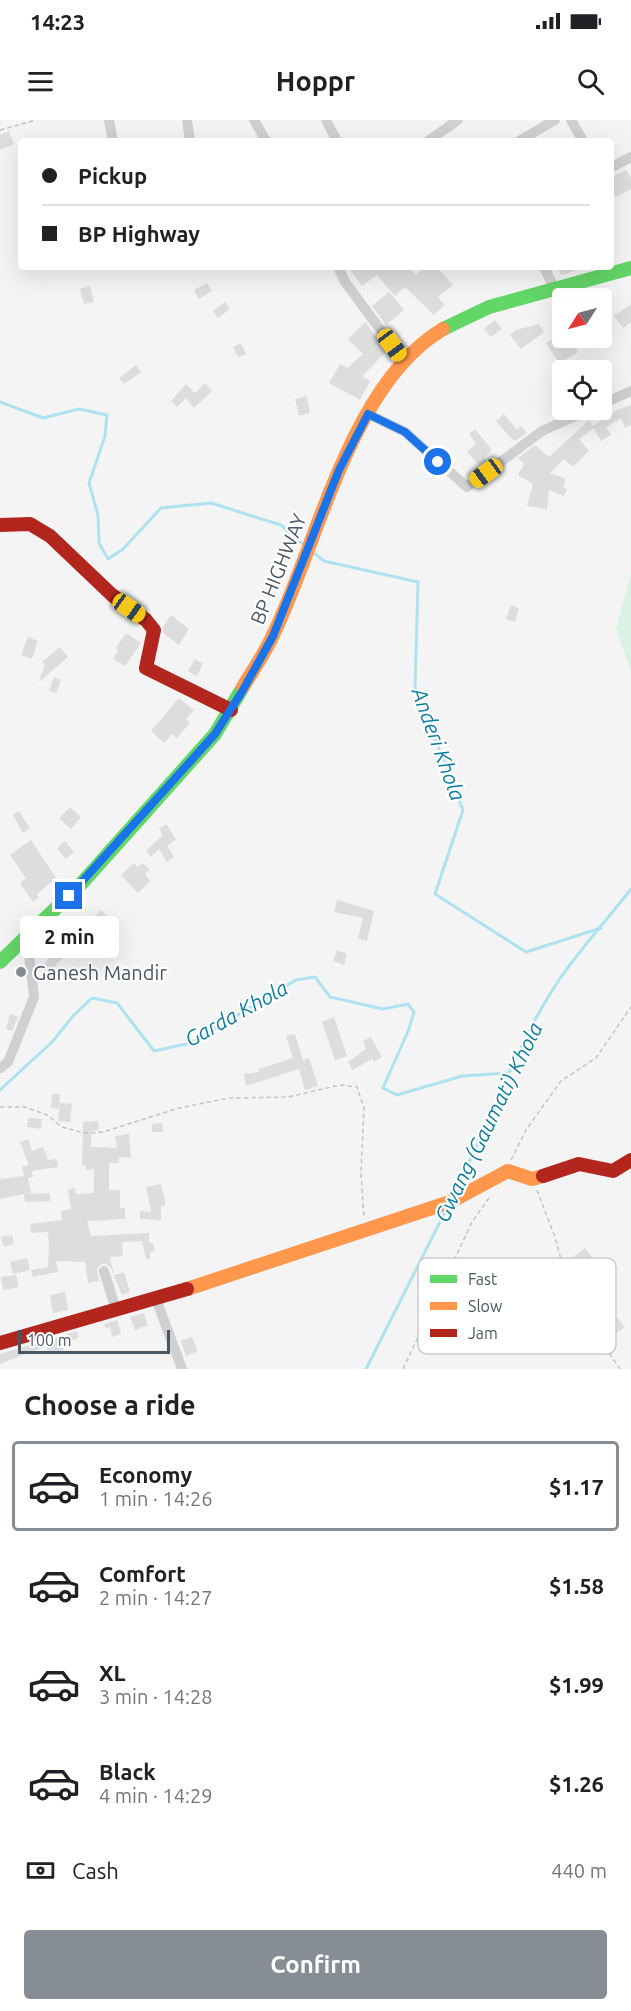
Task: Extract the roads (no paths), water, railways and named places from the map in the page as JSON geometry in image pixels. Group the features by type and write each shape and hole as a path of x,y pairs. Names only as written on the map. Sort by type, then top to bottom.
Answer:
{"main road":[{"name":"BP HIGHWAY","path":"562,288 631,268"},
{"name":"BP HIGHWAY","path":"0,962 90,875 215,734 231,710 273,636 290,599 339,470 391,374 403,360 433,335 462,318 489,307 552,291"},
{"path":"0,525 30,524 50,536 112,596 146,620 154,630 146,668 231,710"},
{"path":"0,1342 156,1299 450,1202 508,1172 532,1179 579,1164 613,1171 631,1160"}],"street":[{"path":"109,120 112,138"},
{"path":"187,120 190,138"},
{"path":"254,120 264,138"},
{"path":"326,120 335,138"},
{"path":"432,138 458,120"},
{"path":"524,138 555,120"},
{"path":"571,120 581,138"},
{"path":"614,166 631,157"},
{"path":"339,270 345,282 403,360"},
{"path":"545,270 554,288"},
{"path":"612,400 631,391"},
{"path":"368,414 405,432 467,487 542,431 567,420"},
{"path":"0,1068 8,1062 34,997 27,937"},
{"path":"104,1271 116,1310"},
{"path":"156,1299 182,1369"}],"waterway":[{"name":"Anderi Khola","path":"0,402 43,418 79,409 107,415 105,436 89,483 98,515 99,543 108,559 123,549 161,508 211,503 281,525 302,543"},
{"name":"Anderi Khola","path":"314,553 324,561 418,582 415,688 463,810 435,894 526,952 601,928"},
{"name":"Gwang (Gaumati) Khola","path":"454,1193 515,1060 542,1008 574,959 631,889"},
{"name":"Garda Khola","path":"0,1090 52,1042 74,1015 92,998 117,1003 154,1051 191,1043 296,980 315,977 330,997 383,1009 408,1004 414,1012 383,1088 397,1095 462,1076 508,1073"},
{"name":"Gwang (Gaumati) Khola","path":"422,1258 446,1210"},
{"name":"Gwang (Gaumati) Khola","path":"366,1369 418,1266"}],"place":[{"name":"Ganesh Mandir","path":"21,972"}]}
